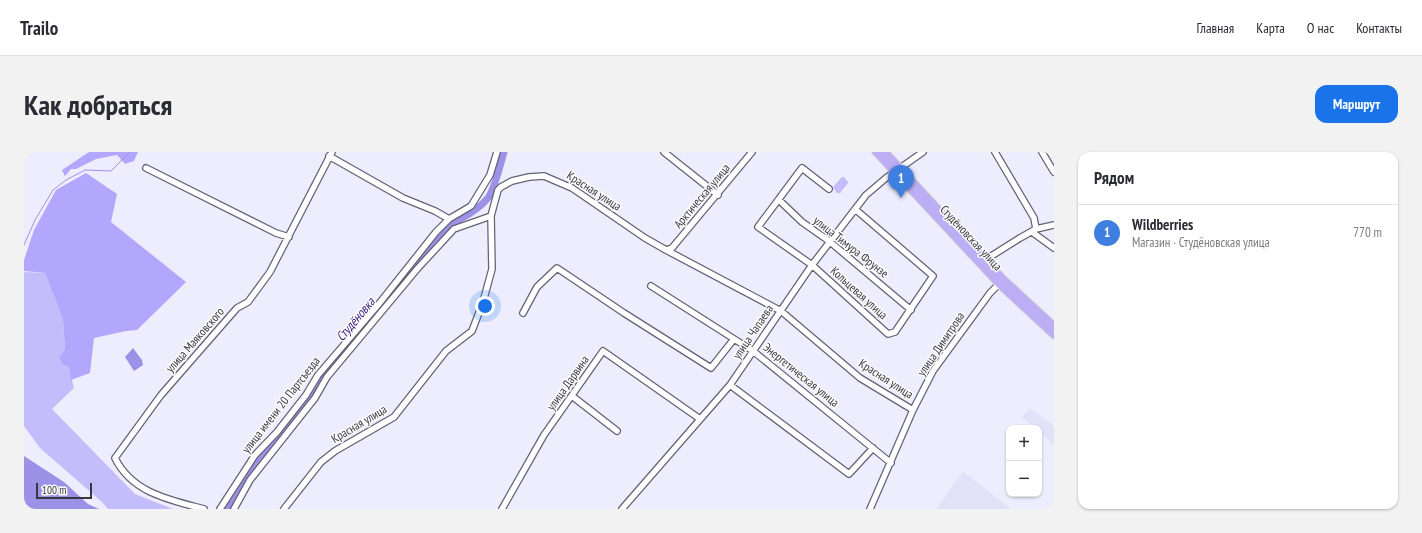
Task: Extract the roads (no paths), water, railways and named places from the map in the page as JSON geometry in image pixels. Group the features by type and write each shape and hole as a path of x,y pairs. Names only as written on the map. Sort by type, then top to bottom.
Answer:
{"main road":[{"name":"Студёновская улица","path":"876,152 897,170 1009,284 1054,326"},
{"name":"Студёновская улица","path":"885,152 897,170 999,284 1054,335"}],"street":[{"name":"улица имени 20 Партсъезда","path":"220,509 254,455 277,432 306,395 318,375 378,305 436,232 449,219 471,206 490,175 497,152"},
{"path":"664,152 718,195"},
{"name":"Арктическая улица","path":"666,250 672,248 718,195 752,152"},
{"name":"улица Чапаева","path":"622,509 730,385 812,264 866,195 897,170 923,152"},
{"path":"995,152 1034,218 1034,231 1054,248"},
{"path":"1042,152 1054,172"},
{"name":"улица Маяковского","path":"204,509 164,499 136,484 119,466 115,458 161,395 237,308 248,302 270,272 289,237 329,154 403,198 449,219"},
{"path":"146,168 276,233 289,237"},
{"name":"Кольцевая улица","path":"829,189 802,168 758,227 812,264 888,334 895,332 933,276 855,209"},
{"name":"Красная улица","path":"284,509 321,462 335,451 394,417 446,351 472,331 483,302 492,269 491,216 498,190 520,178 544,176 572,188 645,238 781,311 860,378 913,410"},
{"name":"улица Тимура Фрунзе","path":"779,200 802,222 829,241 911,310"},
{"name":"улица имени 20 Партсъезда","path":"234,509 250,480 315,398 327,377 418,268 454,229 491,216"},
{"path":"985,260 1020,238 1034,231 1054,225"},
{"path":"523,313 537,287 558,268 624,313 711,368 734,338"},
{"name":"улица Димитрова","path":"870,509 913,410 933,371 990,293 999,284"},
{"name":"Энергетическая улица","path":"651,286 753,351 891,463"},
{"name":"улица Дарвина","path":"502,509 544,435 603,351 700,419"},
{"path":"730,385 849,474 873,448"},
{"path":"572,396 617,431"}],"waterway":[{"path":"24,245 35,220 53,190 66,180 85,170 111,171 130,152"},
{"name":"Студёновка","path":"228,509 243,479 312,396 321,378 448,226 474,211 487,199 495,184 504,152"}],"place":[{"name":"Wildberries","path":"901,198"}]}
